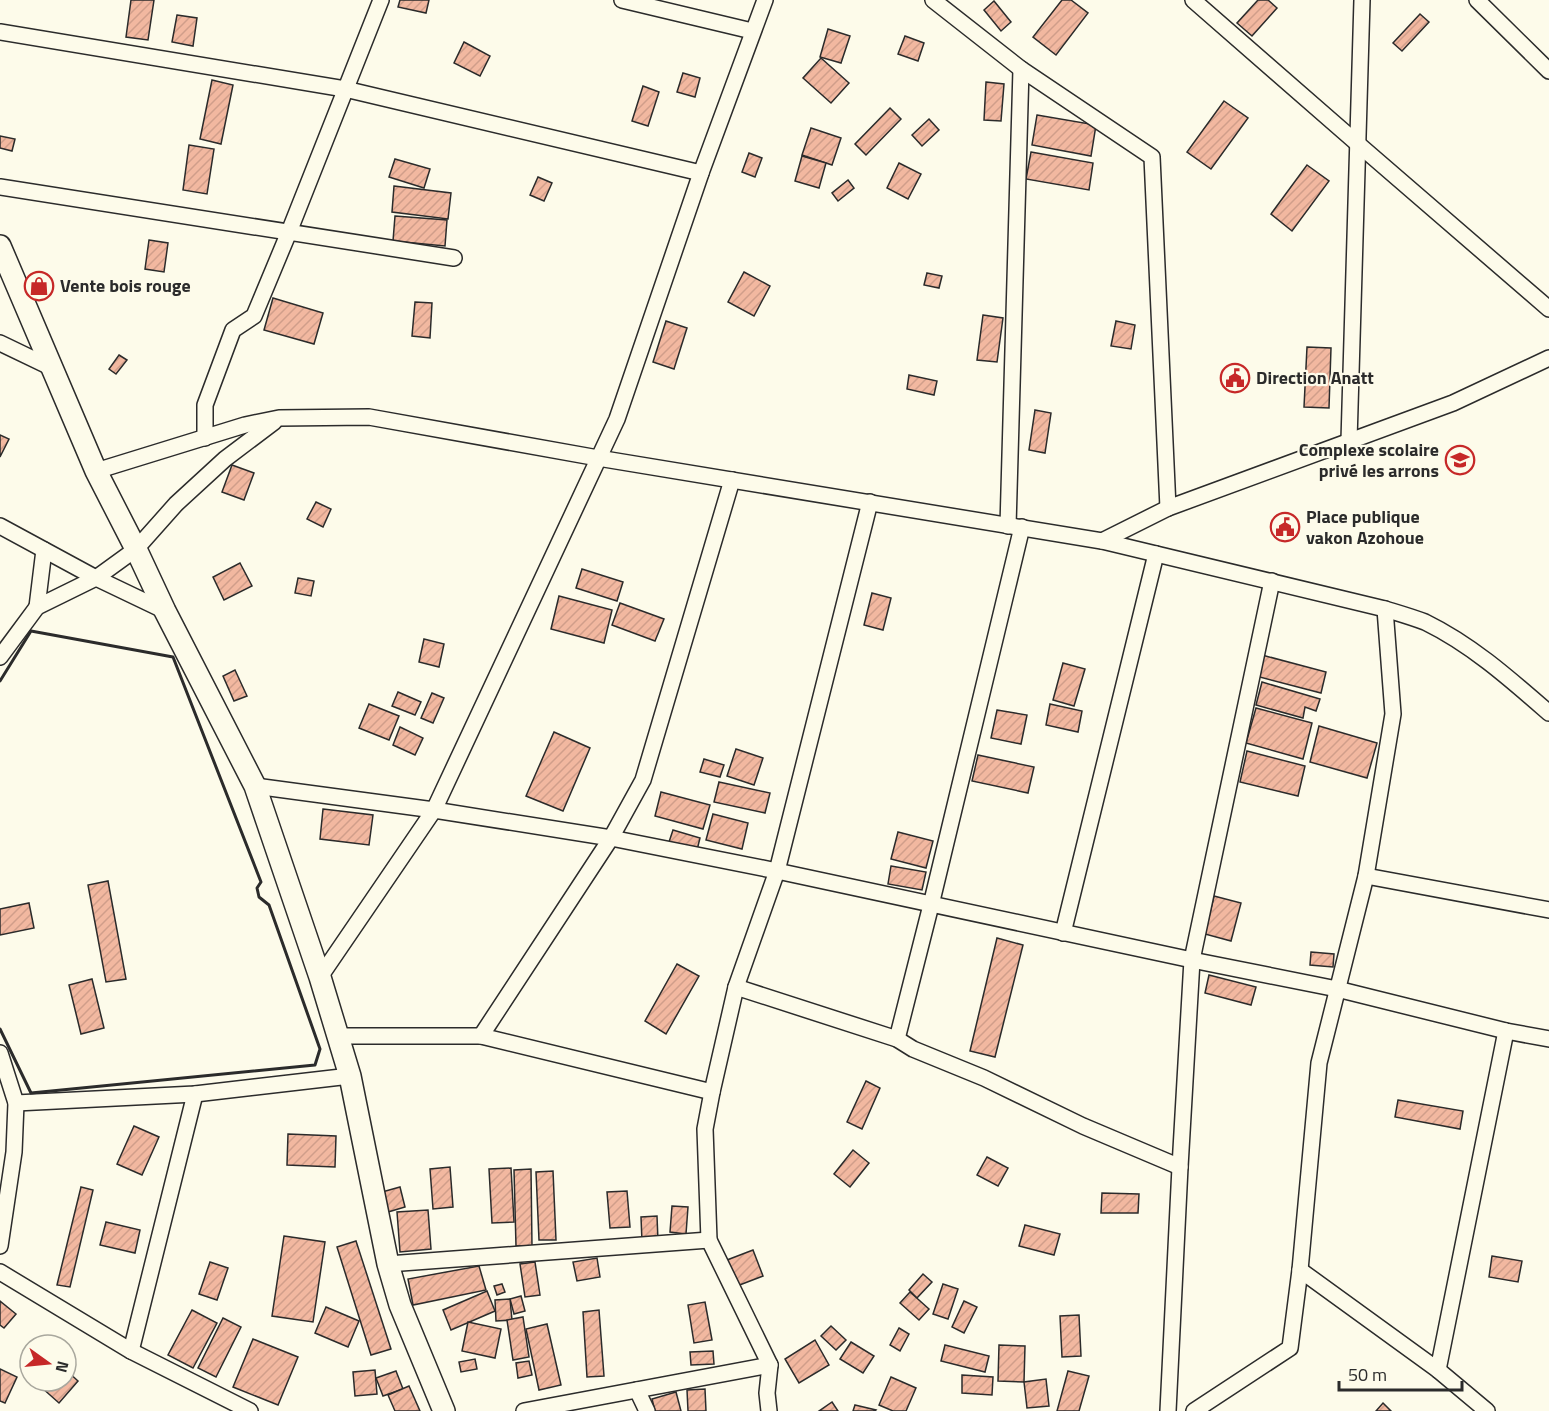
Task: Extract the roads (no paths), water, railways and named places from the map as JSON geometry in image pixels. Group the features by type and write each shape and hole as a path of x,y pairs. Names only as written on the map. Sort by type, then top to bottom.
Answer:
{"main road":[{"path":"0,246 96,471 255,786 320,977 350,1076 388,1264 400,1305 444,1411"}],"street":[{"path":"206,438 205,405 233,330 254,316 381,0"},
{"path":"622,0 752,30"},
{"path":"320,977 434,810 617,419 701,173 765,0"},
{"path":"933,0 1021,69 1152,157 1168,508"},
{"path":"1193,0 1549,309"},
{"path":"1349,441 1362,0"},
{"path":"1477,0 1549,71"},
{"path":"0,32 345,89 701,173"},
{"path":"897,1040 931,905 1015,527 1021,69"},
{"path":"0,187 454,258"},
{"path":"0,343 52,368"},
{"path":"1102,540 1168,508 1452,403 1549,358"},
{"path":"96,471 245,425 279,418 369,417 598,458 1102,540 1385,609 1422,621 1467,646 1491,663 1549,713"},
{"path":"0,657 37,608 96,578 136,549 176,504 225,459 279,418"},
{"path":"481,1036 611,838 643,780 732,480"},
{"path":"769,1411 766,1393 770,1365 709,1240 705,1129 736,987 777,871 870,502"},
{"path":"0,526 96,578 165,611"},
{"path":"37,608 44,550"},
{"path":"1063,933 1156,554"},
{"path":"1168,1411 1192,960 1272,581"},
{"path":"1194,1411 1290,1348 1300,1270 1319,1063 1366,876 1393,714 1385,609"},
{"path":"255,786 434,810 611,838 1337,989 1506,1031 1549,1039"},
{"path":"1366,876 1549,910"},
{"path":"736,987 897,1040 913,1049 984,1078 1083,1126 1180,1167"},
{"path":"1438,1370 1506,1031"},
{"path":"338,1036 481,1036 712,1092"},
{"path":"0,1053 15,1103 14,1152 0,1246"},
{"path":"15,1103 195,1094 350,1076"},
{"path":"131,1351 195,1094"},
{"path":"388,1264 709,1240"},
{"path":"1300,1270 1438,1370 1487,1411"},
{"path":"0,1272 131,1351 250,1411"},
{"path":"524,1411 770,1365"},
{"path":"637,1390 647,1411"}],"place":[{"name":"Vente bois rouge","path":"39,286"},
{"name":"Direction Anatt","path":"1235,378"},
{"name":"Complexe scolaire privé les arrons","path":"1460,460"},
{"name":"Place publique vakon Azohoue","path":"1285,527"}]}
